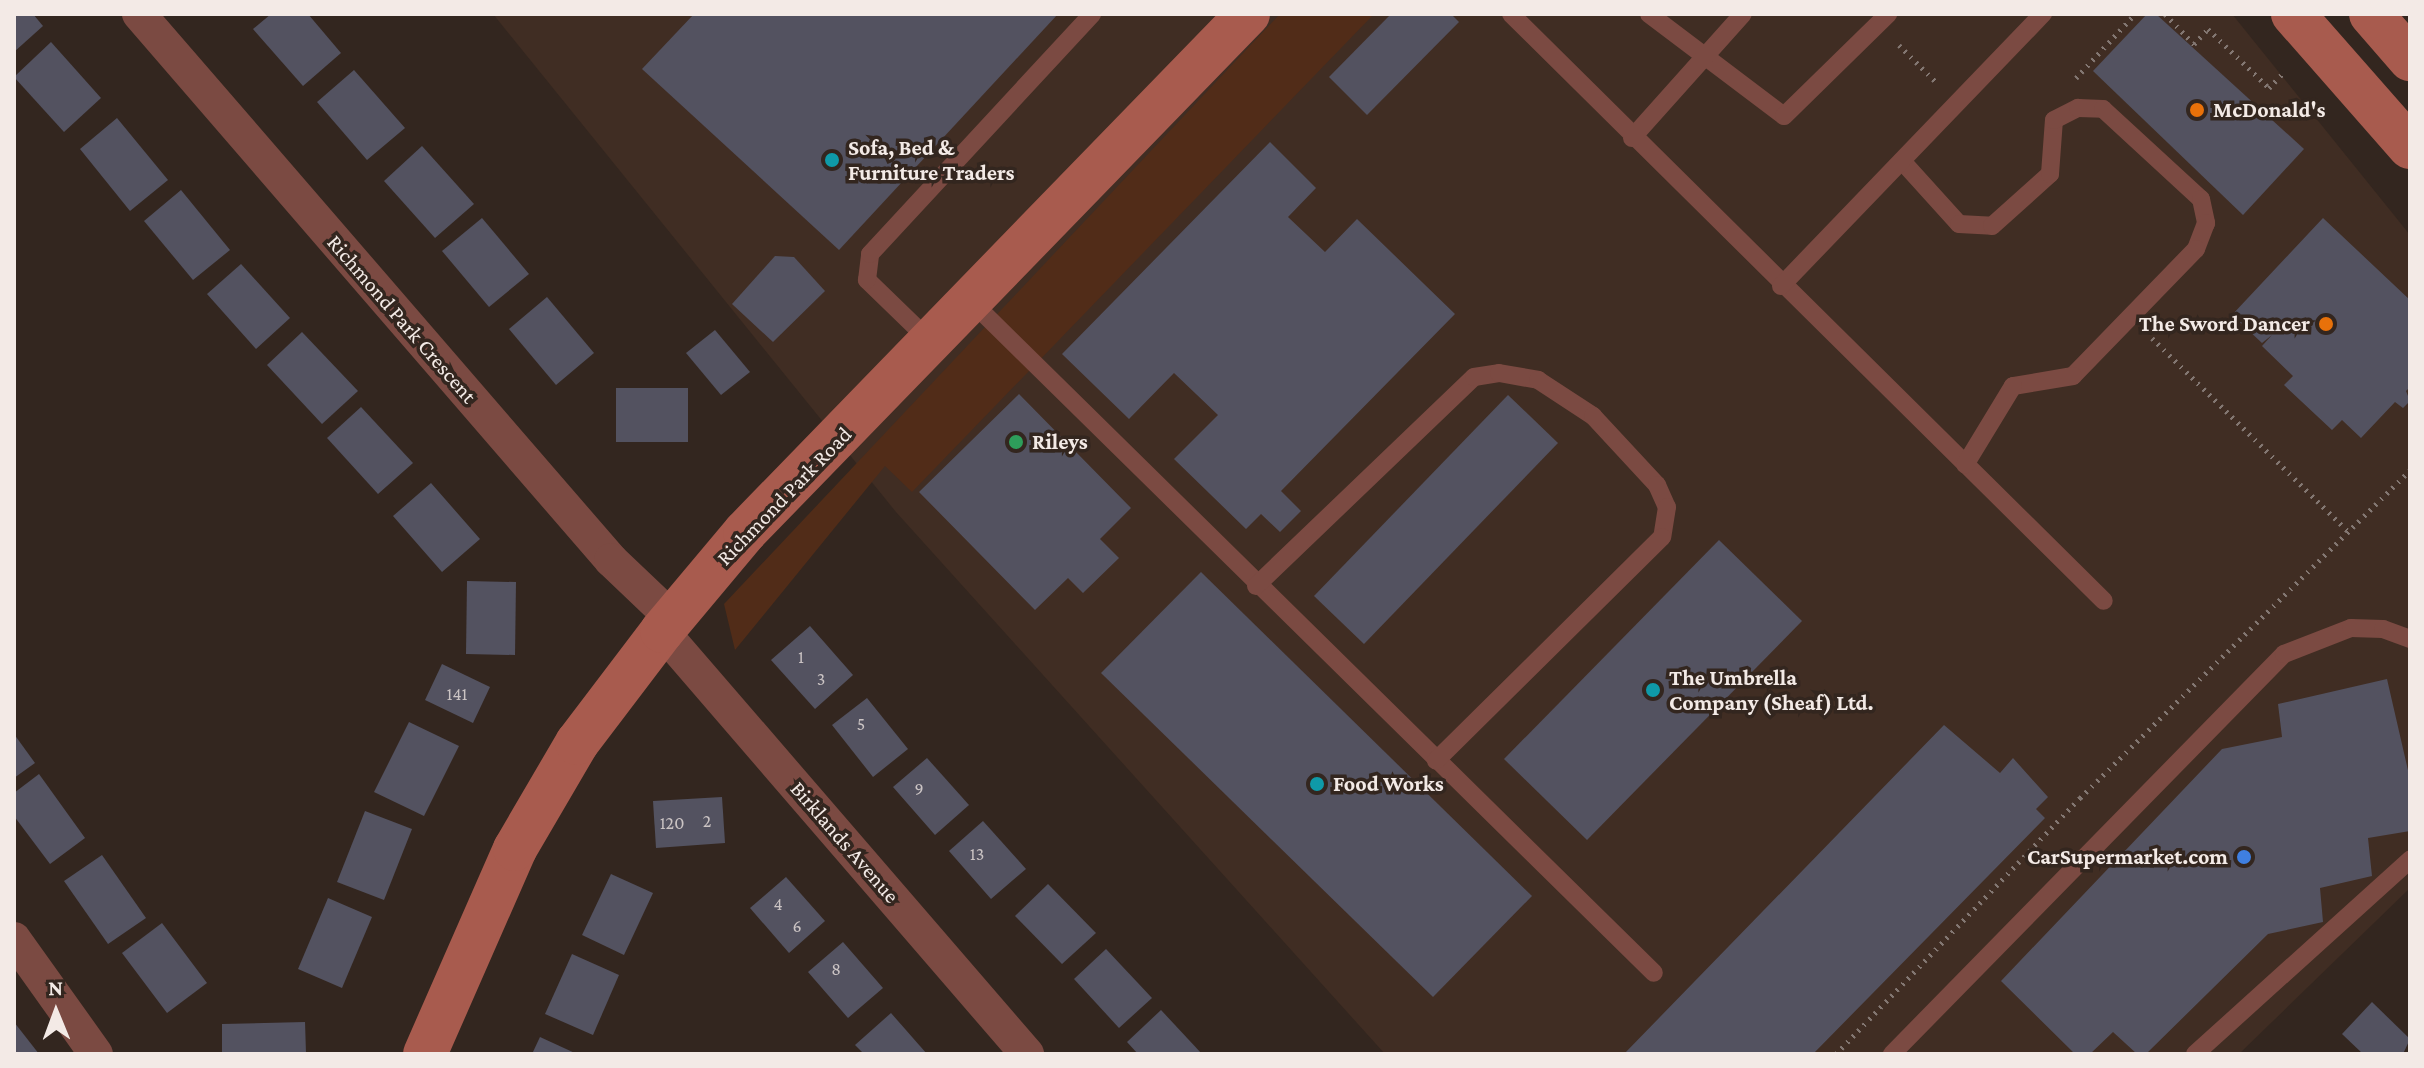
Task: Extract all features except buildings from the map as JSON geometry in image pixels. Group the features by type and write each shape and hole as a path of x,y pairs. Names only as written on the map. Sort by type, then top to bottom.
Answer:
{"street":[{"name":"Richmond Park Crescent","path":"139,14 667,625"},
{"path":"2293,14 2410,147"},
{"path":"2371,14 2410,59"},
{"name":"Richmond Park Road","path":"425,1054 515,849 577,743 667,625 745,532 973,303 1245,15"},
{"name":"Birklands Avenue","path":"667,625 1027,1054"},
{"path":"14,939 96,1054"}],"lane":[{"path":"933,343 867,280 870,254 1092,14"},
{"path":"1511,14 1781,286 2104,601"},
{"path":"1649,14 1701,58 1784,116 1888,14"},
{"path":"1632,138 1743,14"},
{"path":"1781,286 2043,14"},
{"path":"1902,161 1959,224 1992,226 2050,174 2054,120 2078,108 2103,109 2201,199 2206,223 2196,249 2073,376 2013,386 1965,465"},
{"path":"973,303 1256,586 1654,973"},
{"path":"1256,586 1474,377 1499,373 1538,380 1593,416 1657,485 1667,507 1662,537 1436,761"},
{"path":"1892,1054 2284,654 2351,628 2383,629 2410,639"},
{"path":"2195,1054 2410,860"}],"path":[{"path":"2076,89 2075,78 2135,14"},
{"path":"2165,14 2194,44 2208,29 2269,88 2289,67"},
{"path":"2124,27 2131,32"},
{"path":"2131,317 2348,531"},
{"path":"1836,1054 2080,798 2410,470"}],"shaded area":[{"path":"493,14 2232,14 2410,235 2410,888 2239,1054 1385,1054 896,512"},
{"path":"1280,14 1374,14 912,492 885,466 735,650 724,604"}],"place":[{"name":"McDonald's","path":"2197,110"},
{"name":"Sofa, Bed & Furniture Traders","path":"832,160"},
{"name":"The Sword Dancer","path":"2326,324"},
{"name":"Rileys","path":"1016,442"},
{"name":"The Umbrella Company (Sheaf) Ltd.","path":"1653,690"},
{"name":"Food Works","path":"1317,784"},
{"name":"CarSupermarket.com","path":"2244,857"}]}
